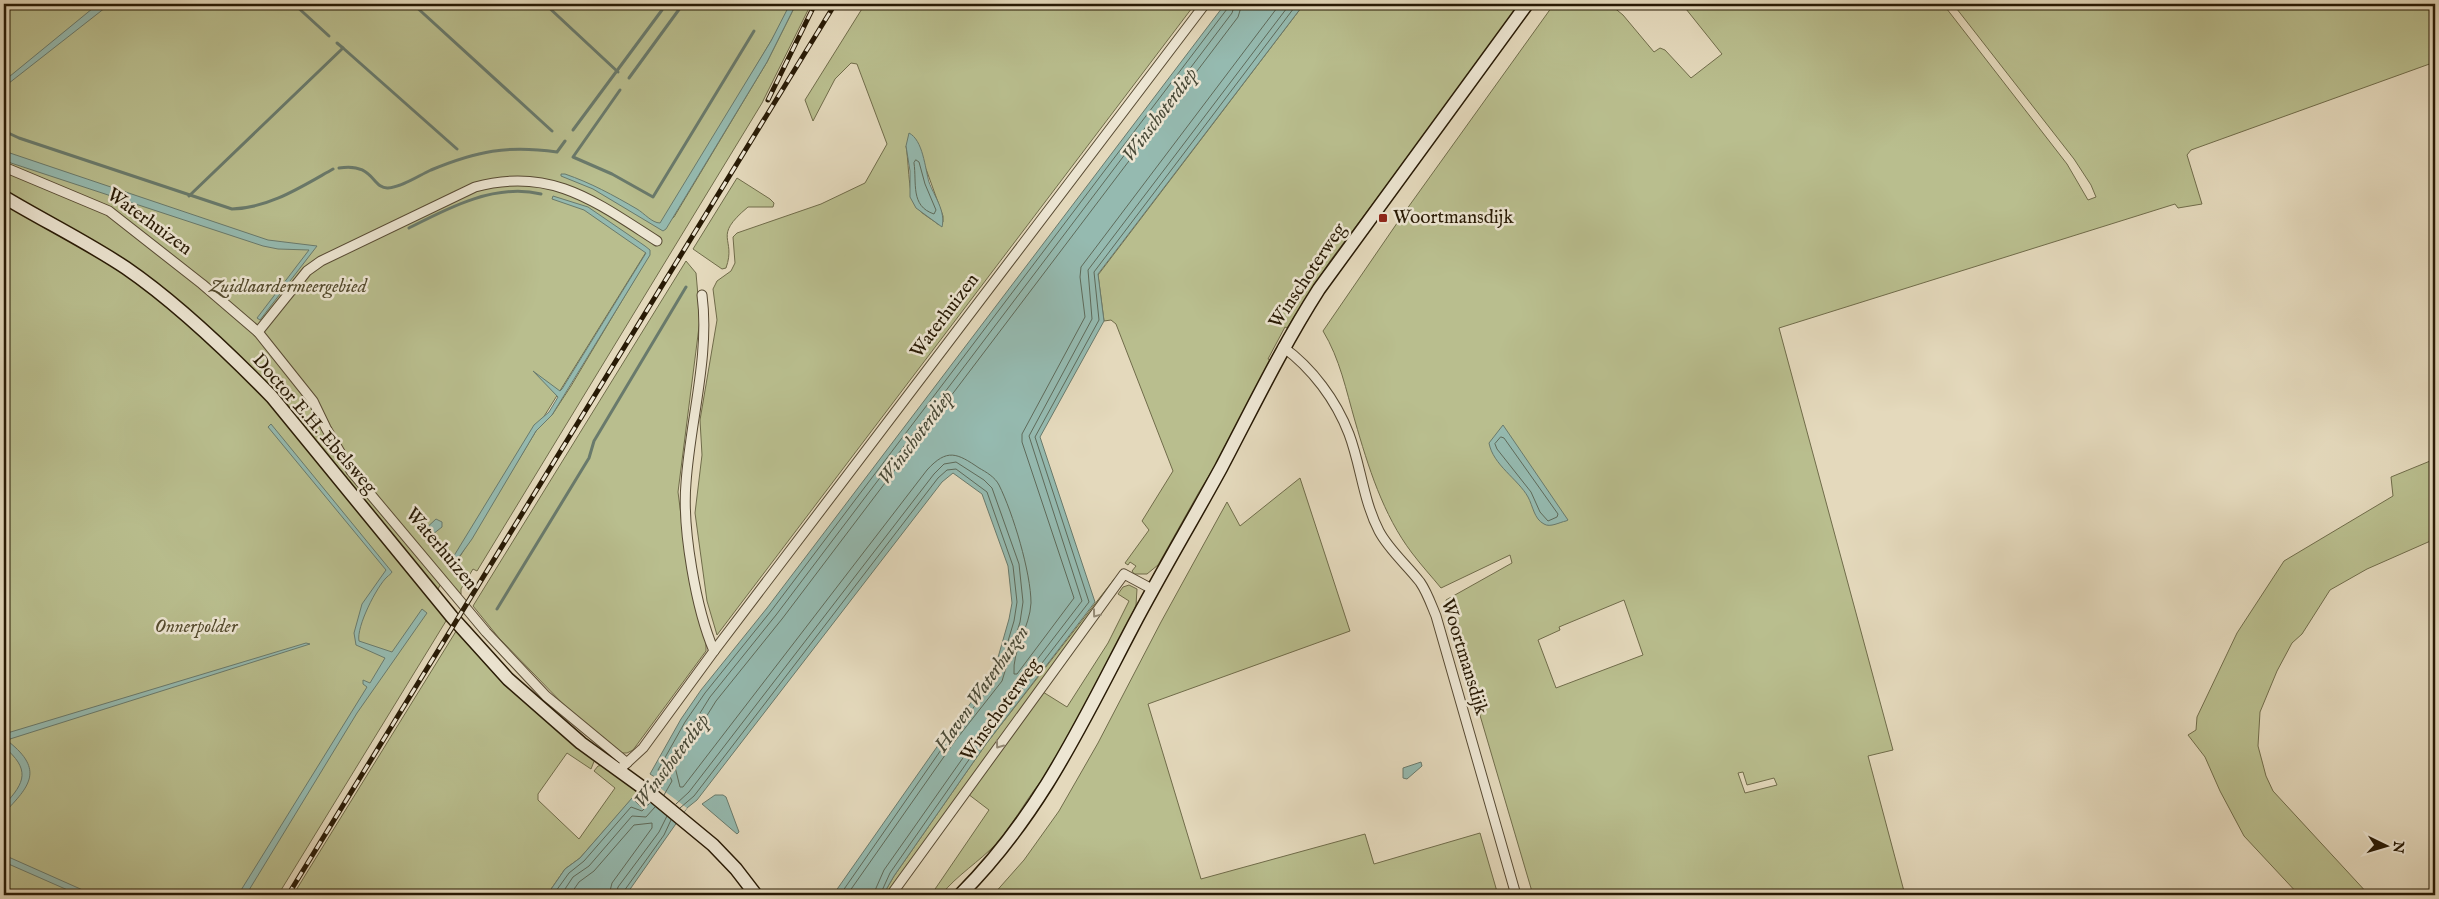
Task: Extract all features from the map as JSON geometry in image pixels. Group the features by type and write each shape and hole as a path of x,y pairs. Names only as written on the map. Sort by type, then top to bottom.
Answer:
{"main road":[{"name":"Winschoterweg","path":"960,895 1005,845 1031,811 1060,767 1152,589 1220,470 1283,347 1319,289 1527,4"},
{"name":"Doctor E.H. Ebelsweg","path":"4,198 126,269 193,322 243,368 272,397 431,592"},
{"name":"Waterhuizen","path":"431,592 508,679 580,743 623,767 650,793 728,859 756,895"}],"street":[{"name":"Waterhuizen","path":"4,167 109,211 202,284 258,332 313,401 326,428 351,470 486,632 546,696 623,767 643,748 714,651 1205,4"},
{"path":"258,332 307,271 321,261 475,188 494,182 548,182 577,192 657,240"},
{"path":"702,295 705,327 686,483 685,514 690,551 703,614 714,651"},
{"name":"Woortmansdijk","path":"1283,347 1306,365 1339,410 1349,435 1368,508 1380,534 1420,582 1429,598 1436,616 1516,895"},
{"name":"Winschoterweg","path":"891,895 1124,574 1152,589"}],"green space":[{"name":"Zuidlaardermeergebied","path":"4,4 793,4 660,228 674,217 767,62 796,4 811,4 762,103 477,571 473,569 461,589 461,594 444,578 433,598 447,617 446,621 278,895 4,895","holes":["648,249 648,257 571,386 552,415 536,431 456,563 453,563"]},
{"path":"865,4 1195,4 717,635 707,601 695,513 702,455 700,420 717,320 713,289 717,281 731,271 735,263 733,237 737,233 821,204 865,183 887,144 857,64 851,63 835,79 813,121 805,100","holes":["906,146 926,169 943,216 943,222 939,225 919,210 914,203 910,188"]},
{"path":"1304,4 1522,4 1330,261 1287,328 1285,327 1227,446 1158,565 1147,574 1134,574 1132,571 1136,566 1130,562 1128,565 1125,563 1149,530 1142,521 1173,471 1116,324 1111,320 1104,321 1098,275"},
{"path":"1554,4 1605,4 1612,6 1623,15 1654,52 1660,48 1665,50 1691,78 1722,54 1682,4 1943,4 2067,164 2088,200 2096,197 2091,185 2074,159 1953,4 2435,4 2435,62 2191,150 2187,155 2202,204 2178,208 2175,204 1779,328 1893,750 1868,756 1905,895 1533,895 1446,600 1512,563 1510,555 1441,588 1412,553 1393,523 1385,506 1365,455 1338,364 1323,331 1404,213","holes":["1624,600 1643,655 1556,688 1538,640 1560,630 1559,627","1743,772 1747,785 1774,778 1777,785 1745,793 1738,773"]},
{"path":"737,178 774,203 773,207 748,207 730,225 727,238 729,258 726,268 722,269 693,249"},
{"path":"686,261 696,273 700,319 678,492 695,602 706,642 706,651 633,750 621,753 566,707 499,638 473,606"},
{"path":"2435,459 2435,539 2367,569 2330,590 2302,634 2292,643 2277,671 2260,712 2258,746 2266,776 2273,791 2369,895 2299,895 2244,836 2220,791 2205,757 2188,735 2196,730 2197,717 2237,633 2284,561 2393,496 2391,477"},
{"path":"1300,478 1350,631 1148,704 1201,879 1365,834 1374,864 1480,833 1498,895 993,895 1024,860 1059,811 1098,743 1161,622 1227,502 1240,526"},
{"path":"1115,578 1117,580 887,895 883,895 894,876 986,744"},
{"path":"1129,585 1137,589 1136,605 1126,628 1049,772 997,843 941,895 931,895 989,810 968,794 1043,692 1067,707 1108,643 1129,601 1118,594 1123,587"},
{"path":"458,628 595,759 591,769 567,753 538,794 538,800 579,839 615,788 594,771 598,766 603,765 638,792 580,858 565,869 547,895 293,895"}],"water":[{"path":"98,4 110,4 4,87 4,81"},
{"path":"790,4 796,4 767,62 666,229 663,231 593,189 561,176 561,174 565,174 593,185 660,223 771,41"},
{"path":"1225,4 1304,4 1098,274 1104,321 1040,437 1095,602 986,744 894,876 883,895 833,895 946,734 993,675 1012,603 1008,566 982,494 953,473 942,482 697,800 687,808 626,895 547,895 565,869 580,858 632,798 641,807 661,781 650,774 681,719 701,690 767,608"},
{"path":"909,133 917,142 925,162 929,182 941,209 942,227 916,208 910,197 910,171 906,146"},
{"path":"4,151 268,240 317,246 260,320 257,318 309,250 278,249 263,246 11,163 4,158"},
{"path":"553,196 588,207 645,246 650,250 650,255 552,415 536,431 472,539 454,564 452,559 534,425 549,412 558,397 533,371 560,391 562,389 646,253 584,210 552,199"},
{"path":"271,424 392,572 378,589 368,607 361,626 359,641 392,652 422,609 427,613 357,713 246,895 238,895 367,687 363,684 363,680 370,683 385,658 356,645 354,633 362,604 386,570 268,427"},
{"path":"1503,425 1568,520 1549,525 1541,522 1536,516 1524,490 1495,458 1489,443"},
{"path":"436,519 442,522 442,527 428,538 423,531"},
{"path":"306,643 310,644 10,739 9,742 27,761 30,770 26,786 4,813 4,805 17,789 22,776 18,762 4,747 4,734"},
{"path":"1421,762 1422,766 1407,779 1403,778 1403,768"},
{"path":"715,795 726,797 739,832 737,834 702,804"},
{"path":"4,855 94,895 79,895 4,862"}],"pier":[{"path":"656,785 687,808 676,822 646,799"}],"waterway":[{"path":"294,4 329,36"},
{"path":"413,4 552,131"},
{"path":"545,4 618,72"},
{"path":"629,78 683,4"},
{"path":"573,130 662,10"},
{"path":"620,90 573,157 612,174 653,197 754,31"},
{"path":"337,43 343,48"},
{"path":"189,196 343,48 457,149"},
{"path":"4,131 19,138 232,209 246,208 272,201 333,169"},
{"path":"339,168 350,167 359,169 366,172 383,187 388,188 404,183 448,163 478,154 523,149 557,152 565,141"},
{"path":"409,228 472,199 506,192 524,191 541,194"},
{"path":"497,609 589,458 594,441 686,287"}],"railway":[{"path":"768,100 815,4"},
{"path":"288,895 835,4"}],"place":[{"name":"Woortmansdijk","path":"1383,218"}],"water label":[{"name":"Winschoterdiep","path":"1160,115"},
{"name":"Winschoterdiep","path":"916,438"},
{"name":"Haven Waterhuizen","path":"982,689"},
{"name":"Winschoterdiep","path":"672,761"}],"park label":[{"name":"Onnerpolder","path":"196,627"}]}
